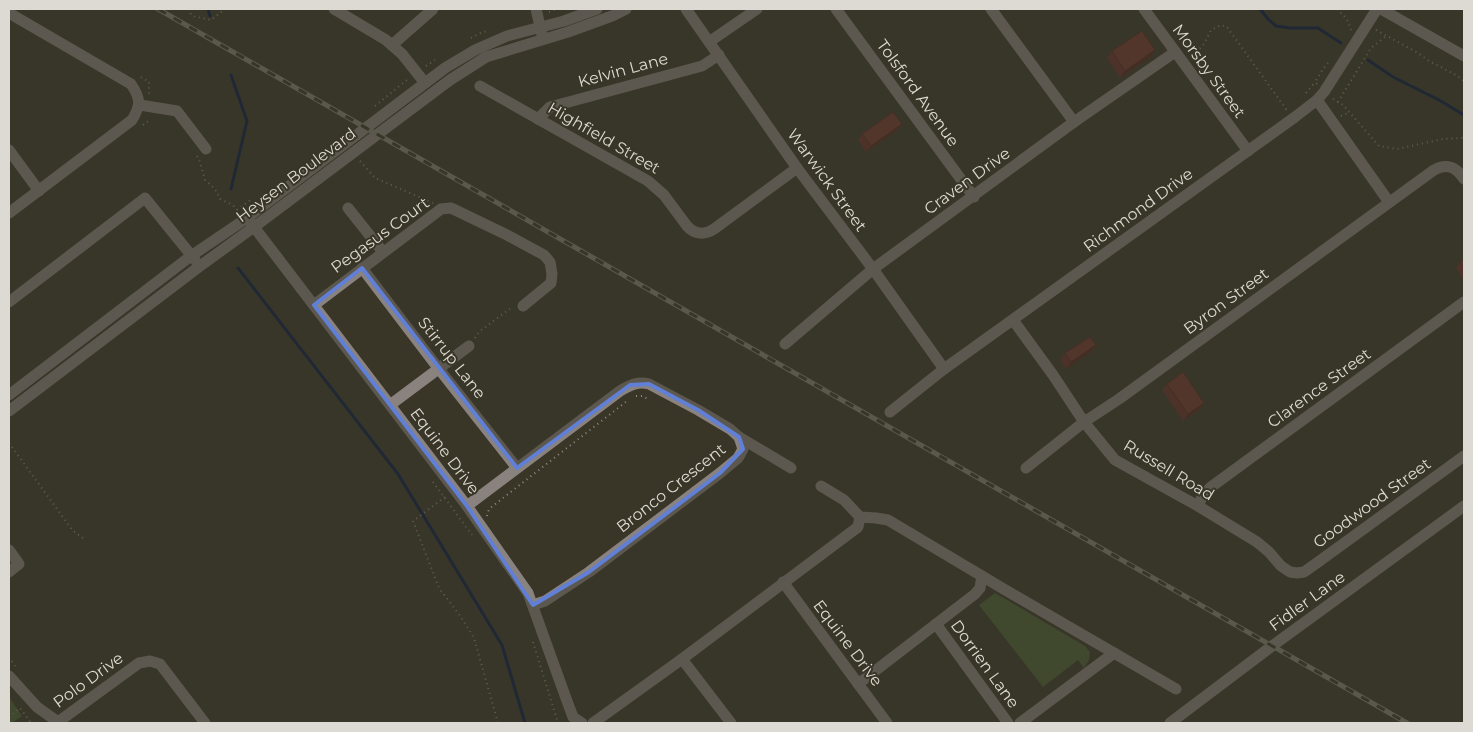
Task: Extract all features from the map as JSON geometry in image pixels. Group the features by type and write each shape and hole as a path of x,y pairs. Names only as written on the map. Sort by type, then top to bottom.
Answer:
{"street":[{"path":"334,9 386,40 402,54 425,83"},
{"path":"392,45 433,9"},
{"path":"536,9 542,34"},
{"name":"Heysen Boulevard","path":"12,409 450,80 486,57 597,9"},
{"name":"Heysen Boulevard","path":"9,395 191,256 247,218 445,68 475,50 507,36 542,34 612,16 626,9"},
{"name":"Warwick Street","path":"686,9 797,168 944,369"},
{"path":"709,42 757,9"},
{"name":"Tolsford Avenue","path":"836,9 974,197"},
{"path":"990,9 1074,122"},
{"name":"Morsby Street","path":"1144,9 1248,151"},
{"name":"Richmond Drive","path":"890,412 944,369 1248,151 1320,96 1377,9"},
{"path":"1381,9 1464,56"},
{"path":"9,12 131,84 138,94 140,105 132,120 9,213"},
{"name":"Craven Drive","path":"785,344 873,270 1074,122 1175,52"},
{"name":"Kelvin Lane","path":"538,119 550,107 702,66 718,55"},
{"name":"Highfield Street","path":"480,86 648,181 664,195 690,230 698,233 706,233 714,229 797,168"},
{"path":"1320,96 1389,202"},
{"path":"140,105 177,111 200,150"},
{"path":"9,150 39,191"},
{"name":"Byron Street","path":"1026,468 1084,422 1119,399 1434,170 1448,166 1454,168 1464,179"},
{"path":"9,302 145,198 200,266"},
{"path":"348,208 383,252"},
{"name":"Pegasus Court","path":"314,304 441,209 451,208 544,256 550,262 551,283 523,306"},
{"name":"Equine Drive","path":"247,218 467,506 528,593 567,701 574,717 582,723"},
{"name":"Stirrup Lane","path":"362,268 517,468"},
{"name":"Clarence Street","path":"1198,506 1203,495 1211,487 1464,302"},
{"name":"Russell Road","path":"1014,320 1084,422 1115,460 1198,506 1257,542 1281,566 1290,572 1297,573"},
{"path":"390,405 469,346"},
{"name":"Bronco Crescent","path":"467,506 630,385 642,382 649,384 698,410 739,437 743,449 738,458 720,474 589,572 545,601 533,605"},
{"path":"9,395 12,409"},
{"path":"739,437 791,468"},
{"name":"Goodwood Street","path":"1297,573 1304,572 1319,562 1464,456"},
{"path":"821,486 844,500 860,517 888,520 1176,689"},
{"name":"Fidler Lane","path":"1170,723 1464,506"},
{"path":"593,723 608,720 682,658 858,526 860,517"},
{"path":"9,550 19,564 9,572"},
{"path":"858,684 975,594 980,588 982,576"},
{"name":"Equine Drive","path":"783,582 887,723"},
{"name":"Dorrien Lane","path":"936,624 1008,723"},
{"path":"1020,723 1114,653"},
{"path":"682,658 731,723"},
{"name":"Polo Drive","path":"9,676 37,707 58,723 136,666 150,661 160,664 205,723"}],"path":[{"path":"188,9 192,16 211,20 225,9"},
{"path":"1337,9 1349,23 1351,28 1350,37"},
{"path":"1349,23 1355,20 1367,26 1464,81"},
{"path":"1182,62 1194,55 1204,44 1211,30 1221,24 1227,27 1286,109 1292,104"},
{"path":"1338,102 1371,48 1386,36"},
{"path":"1305,94 1315,82 1322,69 1330,61"},
{"path":"1315,82 1320,96 1344,105 1380,146 1397,149 1443,139 1464,138"},
{"path":"143,125 158,114"},
{"path":"200,150 200,162 205,180 215,190 220,199 233,205 237,210"},
{"path":"359,159 375,178 436,204 441,209"},
{"path":"469,346 480,331 512,307 523,306"},
{"path":"468,530 487,516 488,509 633,396 644,396 650,400"},
{"path":"9,443 73,531 83,538"},
{"path":"433,482 474,537"},
{"path":"445,497 412,521 439,588 474,638 498,723"},
{"path":"532,639 558,723"},
{"path":"9,717 20,708 31,723"}],"highlighted area":[{"path":"362,268 517,468 630,385 649,384 698,410 739,437 743,449 720,473 589,572 533,605 467,506 314,305"}],"green space":[{"path":"995,593 1085,646 1090,652 1089,660 1084,668 1078,660 1043,687 979,605"},
{"path":"9,697 22,716 12,723 9,723"}],"building":[{"path":"1142,31 1155,50 1125,71 1112,51"},
{"path":"893,112 902,124 871,146 862,134"},
{"path":"1464,259 1464,267 1460,262"},
{"path":"1090,337 1096,345 1071,362 1065,353"},
{"path":"1183,372 1204,403 1188,414 1167,384"}],"waterway":[{"path":"208,9 210,16"},
{"path":"1260,9 1276,26 1318,28 1341,43"},
{"path":"1368,60 1393,77 1464,115"},
{"path":"231,75 247,121 231,189"},
{"path":"238,268 398,474 502,645 525,723"}],"railway":[{"path":"158,9 1407,723"}]}
